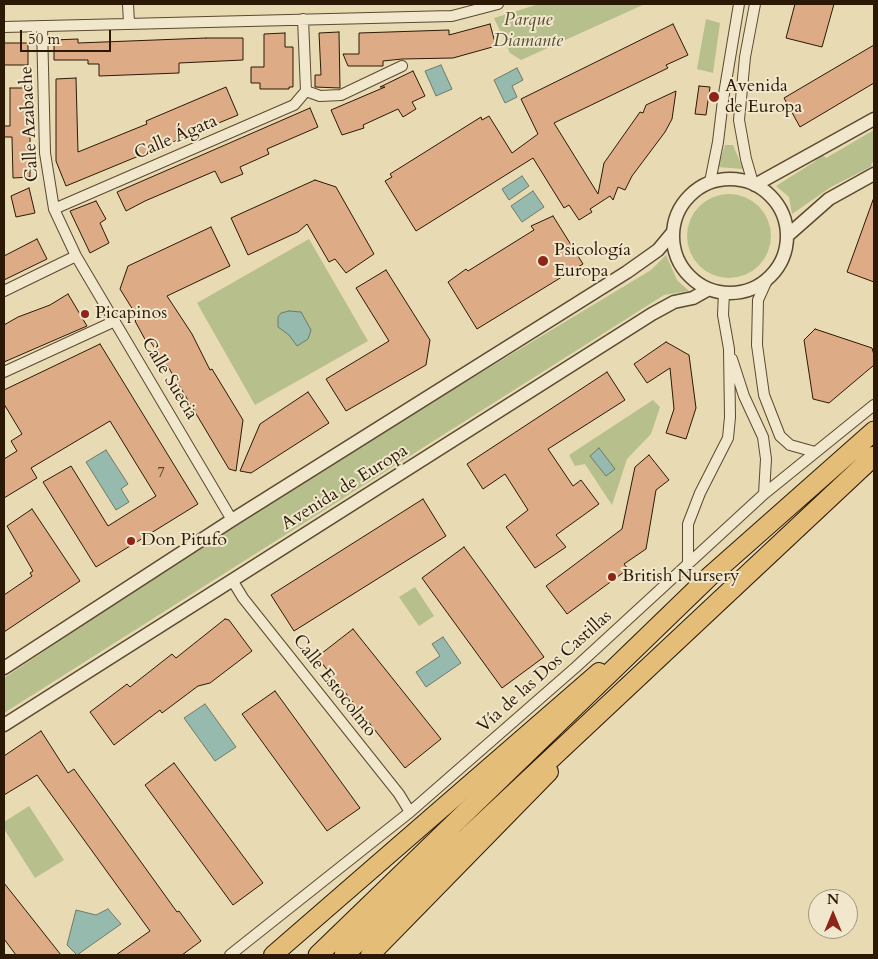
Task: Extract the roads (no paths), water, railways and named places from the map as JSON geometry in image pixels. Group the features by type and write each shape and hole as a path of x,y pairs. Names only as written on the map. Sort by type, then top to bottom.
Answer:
{"highway":[{"path":"273,955 709,577 874,431"},
{"path":"344,955 693,624 874,456"},
{"path":"318,955 709,577"},
{"path":"370,955 693,624"}],"street":[{"path":"128,4 129,23"},
{"path":"4,27 452,16 498,4"},
{"path":"710,182 739,4"},
{"path":"754,184 746,159 740,120 745,57 755,4"},
{"path":"303,19 306,91 320,96 341,95 402,66"},
{"name":"Calle Azabache","path":"42,26 45,153 54,209 76,256"},
{"name":"Calle Ágata","path":"54,209 294,105 306,91"},
{"path":"754,184 874,119"},
{"path":"787,236 829,199 874,174"},
{"path":"768,278 755,287 740,292 724,292 709,289 693,280 682,266 674,250 673,232 678,211 691,194 710,182 731,178 754,184 774,199 784,216 787,236 781,259 768,278 758,300 757,345 764,395 780,436 790,445 816,452"},
{"name":"Avenida de Europa","path":"4,668 232,520 627,272 658,250 673,232"},
{"path":"4,291 76,256"},
{"name":"Calle Suecia","path":"76,256 232,520"},
{"name":"Avenida de Europa","path":"4,725 652,314 674,302 693,298 709,289"},
{"path":"724,292 723,315 729,349 744,396 763,437 766,459 764,494"},
{"path":"4,372 115,321"},
{"path":"688,563 688,524 700,493 728,438 729,349"},
{"name":"Vía de las Dos Castillas","path":"230,955 410,812 576,667 764,494 874,405"},
{"name":"Calle Estocolmo","path":"232,580 243,598 392,786 410,812"}],"water":[{"path":"441,65 452,89 436,96 425,71"},
{"path":"517,68 523,80 512,86 517,97 505,103 494,80"},
{"path":"522,176 529,186 509,200 502,189"},
{"path":"533,191 544,207 522,222 511,206"},
{"path":"289,311 301,312 311,330 308,339 297,346 289,335 278,327 278,317 281,313"},
{"path":"599,448 615,469 606,476 590,456"},
{"path":"106,450 128,484 121,489 129,502 116,510 86,462"},
{"path":"443,637 461,663 426,687 416,672 440,656 432,644"},
{"path":"205,704 236,747 215,761 184,718"},
{"path":"108,909 121,924 77,955 67,945 76,910 96,915"}],"place":[{"name":"Avenida de Europa","path":"714,97"},
{"name":"Psicología Europa","path":"543,261"},
{"name":"Picapinos","path":"85,314"},
{"name":"Don Pitufo","path":"131,541"},
{"name":"British Nursery","path":"612,577"}],"park label":[{"name":"Parque Diamante","path":"528,31"}]}
